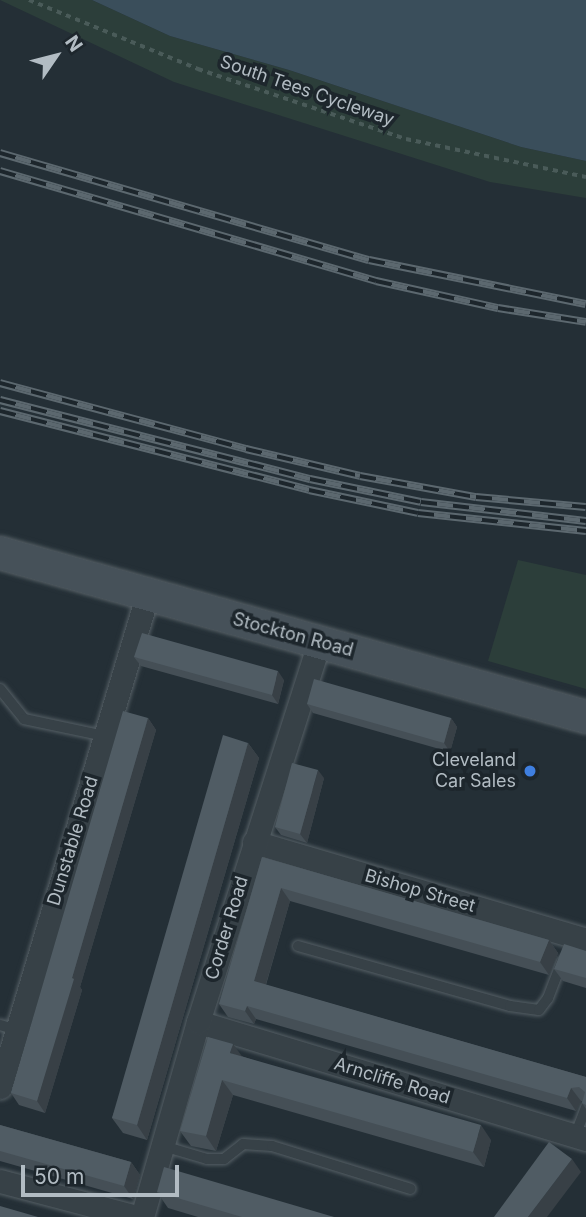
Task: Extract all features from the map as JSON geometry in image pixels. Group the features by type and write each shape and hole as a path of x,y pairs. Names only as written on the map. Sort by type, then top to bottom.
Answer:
{"main road":[{"name":"Stockton Road","path":"0,553 586,717"}],"street":[{"name":"Dunstable Road","path":"0,1087 9,1027 105,736 147,596"},
{"name":"Corder Road","path":"142,1217 198,1022 319,642"},
{"name":"Bishop Street","path":"254,842 579,938"},
{"name":"Arncliffe Road","path":"198,1022 581,1138"},
{"path":"0,1181 136,1217"}],"lane":[{"path":"0,689 24,719 105,736"},
{"path":"298,946 510,1006 539,1010 579,938"},
{"path":"581,1138 586,1107"},
{"path":"163,1146 207,1159 224,1159 243,1144 272,1146 411,1189"}],"path":[{"name":"South Tees Cycleway","path":"29,0 198,69 406,139 586,177"}],"green space":[{"path":"0,0 92,0 170,36 289,70 521,147 586,161 586,198 490,182 174,82"},
{"path":"518,560 586,575 586,689 488,661"}],"water":[{"path":"92,0 586,0 586,161 521,147 289,70 170,36"}],"building":[{"path":"142,633 278,671 272,695 134,657"},
{"path":"314,679 451,718 444,743 307,704"},
{"path":"123,711 148,718 37,1101 11,1093"},
{"path":"223,735 248,743 137,1125 112,1118"},
{"path":"292,763 318,770 300,834 275,827"},
{"path":"262,857 549,940 540,962 281,888 254,981 586,1077 586,1105 582,1103 585,1092 579,1087 571,1088 567,1098 247,1006 245,1011 219,1004"},
{"path":"564,944 586,951 586,978 554,969"},
{"path":"208,1037 233,1044 230,1053 481,1125 473,1152 222,1080 206,1136 180,1131"},
{"path":"0,1125 131,1162 124,1186 0,1151"},
{"path":"549,1142 572,1159 528,1217 494,1217"},
{"path":"164,1167 334,1217 242,1217 157,1192"},
{"path":"0,1206 38,1217 0,1217"}],"railway":[{"path":"0,153 369,260 586,304"},
{"path":"0,171 376,281 498,308 586,322"},
{"path":"0,383 246,449 360,476 476,497 586,507"},
{"path":"0,400 310,479 421,502 586,521"},
{"path":"0,411 309,490 418,513 586,531"}],"place":[{"name":"Cleveland Car Sales","path":"530,771"}]}
